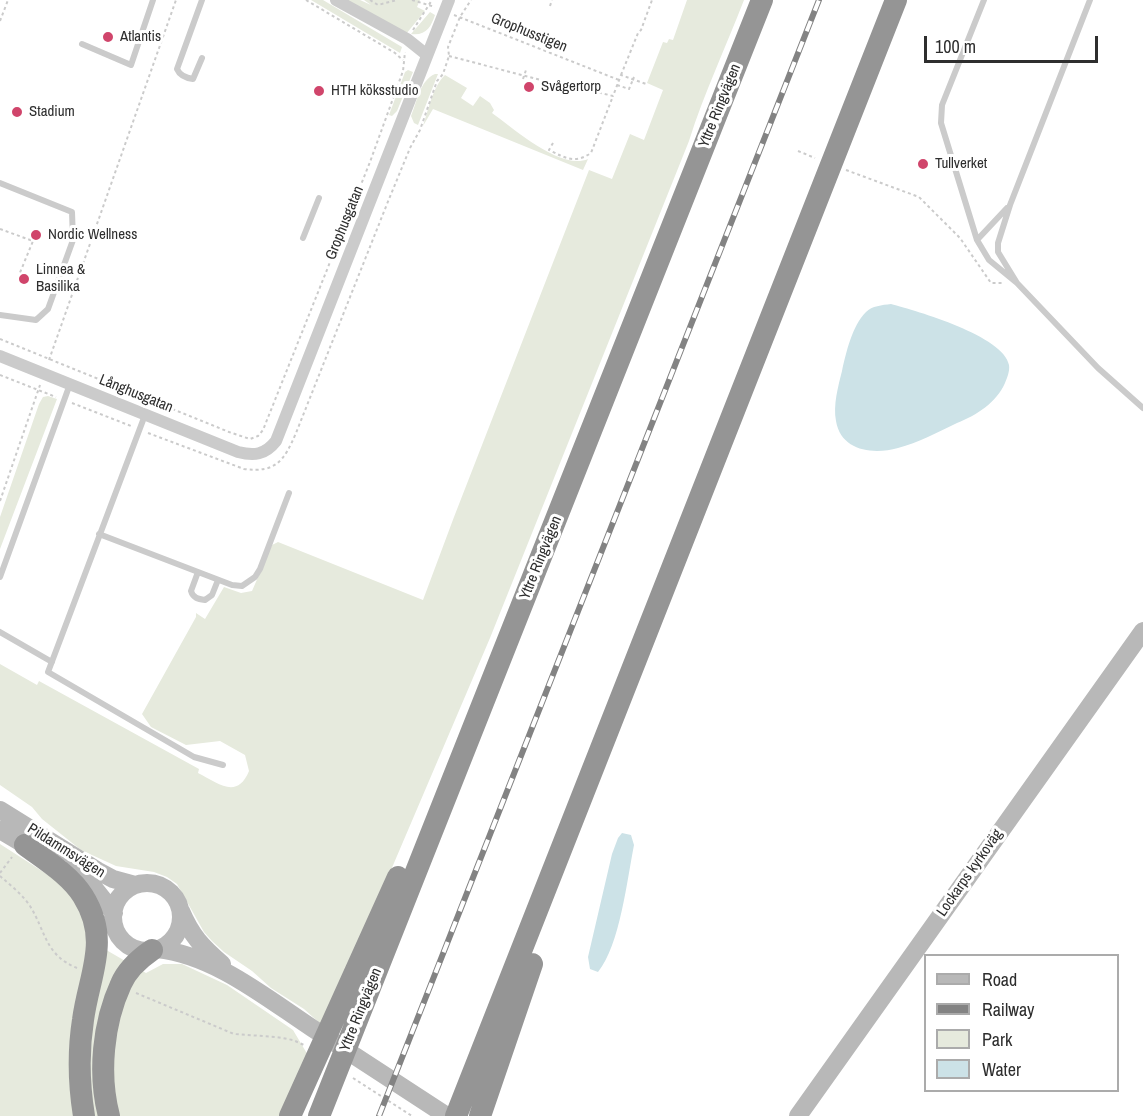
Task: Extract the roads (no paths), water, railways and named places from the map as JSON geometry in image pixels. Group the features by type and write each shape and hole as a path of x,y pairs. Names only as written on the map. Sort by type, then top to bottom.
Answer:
{"highway":[{"name":"Yttre Ringvägen","path":"322,1108 356,995 541,557 762,0"},
{"path":"456,1116 482,1078 616,709 896,0"},
{"path":"19,851 68,878 92,912 98,933 97,954 83,1021 80,1059 84,1116"},
{"path":"80,1059 87,1021 114,920"},
{"path":"109,1116 104,1072 106,1035 111,1011 121,982 137,962 154,950"},
{"path":"290,1116 356,995"},
{"path":"480,1116 482,1078"}],"main road":[{"name":"Lockarps kyrkoväg","path":"798,1116 1143,631"},
{"name":"Pildammsvägen","path":"0,810 113,879 135,885 147,883 158,885 168,890 176,899 191,934 203,948 251,988"},
{"name":"Pildammsvägen","path":"0,830 19,851 95,889 114,920 120,937 129,945 140,950 188,955 216,968 251,988 447,1116"},
{"path":"114,920 120,896 135,885"},
{"path":"154,950 168,944 176,934 181,922 180,909"}],"street":[{"path":"336,0 407,39 427,55"},
{"name":"Grophusgatan","path":"263,453 276,441 447,6"},
{"name":"Långhusgatan","path":"0,356 238,452 254,455 263,453"}],"lane":[{"path":"82,44 131,65 153,0"},
{"path":"202,0 177,69 179,74 193,79 202,58"},
{"path":"984,0 942,105 941,114 941,123 977,240 989,260 1017,283 1098,368 1143,408"},
{"path":"1017,283 998,252 998,243 1010,205 1090,0"},
{"path":"0,183 72,212 73,240 48,309 36,320 0,315"},
{"path":"303,238 319,198"},
{"path":"977,240 1010,205"},
{"path":"0,577 70,384"},
{"path":"145,414 48,672 194,757 223,765"},
{"path":"99,534 198,572 242,586 255,577 289,493"},
{"path":"198,572 191,591 192,596 198,600 205,600 212,595 219,579"},
{"path":"0,632 52,662"}],"water":[{"path":"891,304 920,312 976,335 1004,354 1009,370 997,397 972,416 905,446 888,450 869,450 851,445 839,431 835,415 836,396 853,332 861,318 868,310"},
{"path":"622,833 631,835 634,845 617,929 606,960 598,972 590,969 588,957 612,854"}],"railway":[{"path":"379,1116 819,0"}],"place":[{"name":"Atlantis","path":"108,37"},
{"name":"Svågertorp","path":"529,87"},
{"name":"HTH köksstudio","path":"319,91"},
{"name":"Stadium","path":"17,112"},
{"name":"Tullverket","path":"923,164"},
{"name":"Nordic Wellness","path":"36,235"},
{"name":"Linnea & Basilika","path":"24,279"}]}
